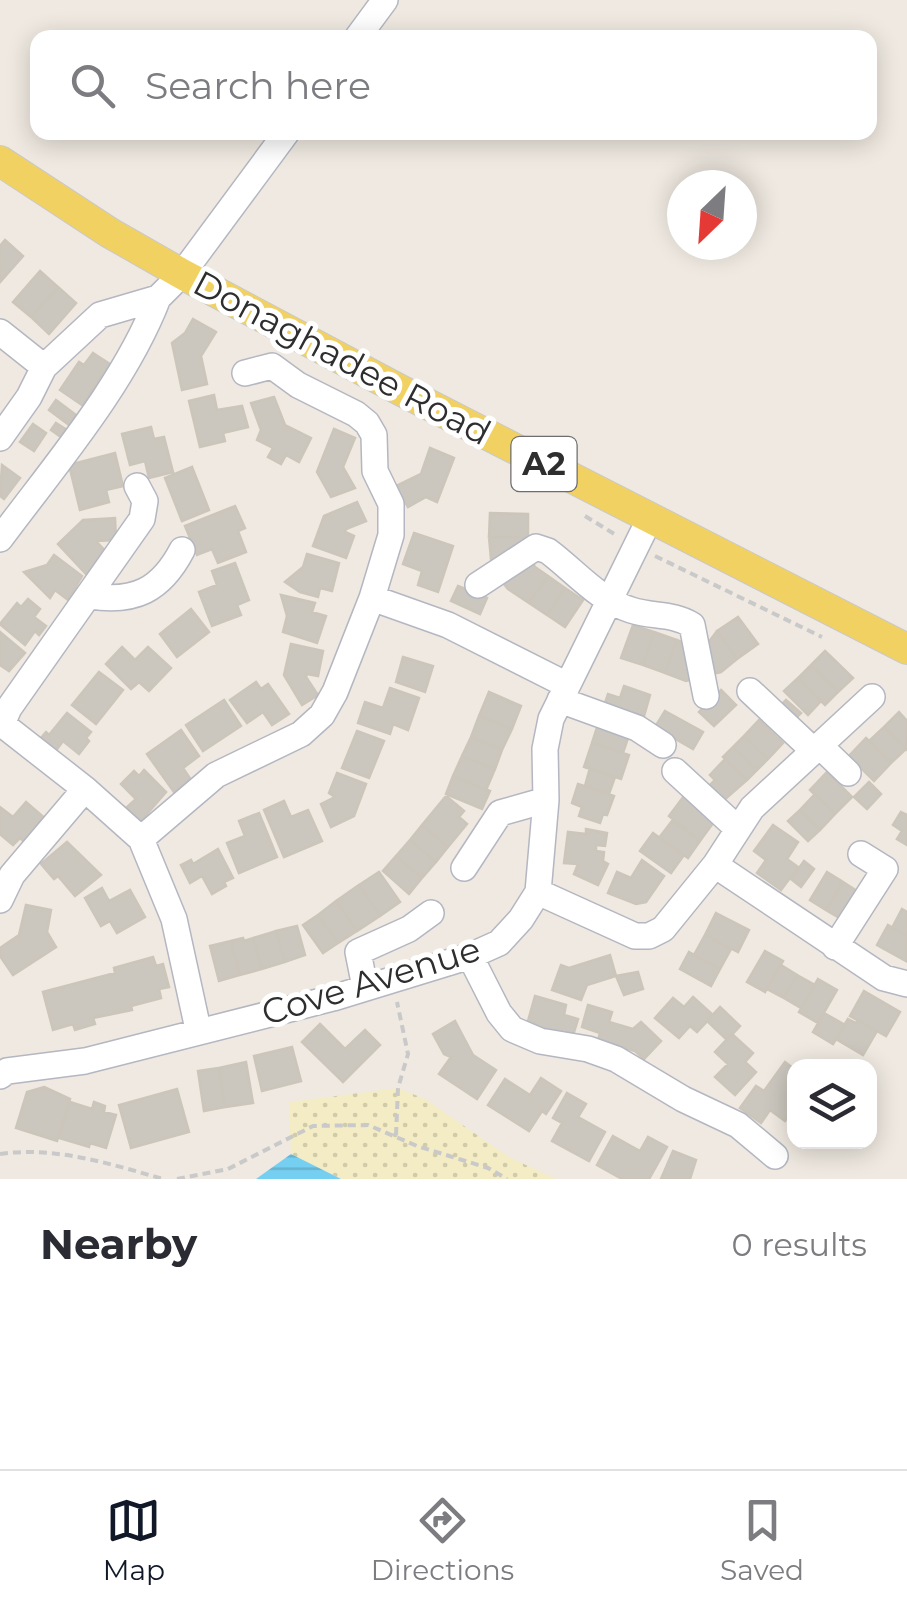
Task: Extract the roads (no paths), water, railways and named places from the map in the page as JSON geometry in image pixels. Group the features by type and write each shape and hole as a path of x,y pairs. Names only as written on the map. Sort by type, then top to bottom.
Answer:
{"main road":[{"name":"Donaghadee Road","path":"0,161 182,274 907,650"}],"street":[{"path":"363,30 385,0"},
{"path":"0,539 107,390 146,329 158,298 182,274 281,140"},
{"path":"0,438 29,398 44,368 100,315 158,298"},
{"path":"0,332 44,368"},
{"path":"141,839 216,775 301,734 322,715 372,598 391,535 390,504 375,471 374,436 367,423 298,386 272,366 246,373"},
{"path":"136,486 146,502 142,518 9,708 2,724 85,788 141,839 174,920 198,1029"},
{"path":"650,518 551,720 545,749 546,800 538,892 634,936 650,936 663,929 715,865 752,808 872,697"},
{"path":"478,585 536,548 548,551 609,600 634,611 680,617 692,624 706,696"},
{"path":"90,596 110,600 155,587 171,572 182,550"},
{"path":"372,598 448,626 663,745"},
{"path":"750,692 848,774"},
{"path":"674,771 738,829"},
{"path":"0,900 12,875 85,788"},
{"path":"464,868 500,813 546,800"},
{"path":"835,947 885,869 861,854"},
{"path":"715,865 884,978 907,984"},
{"name":"Cove Avenue","path":"0,1076 7,1071 85,1060 470,956 499,942 521,919 538,892"},
{"path":"365,987 358,952 409,929 431,914"},
{"path":"470,956 512,1028 540,1042 588,1049 681,1083 776,1156"}],"water":[{"path":"291,1154 341,1179 256,1179"}]}
